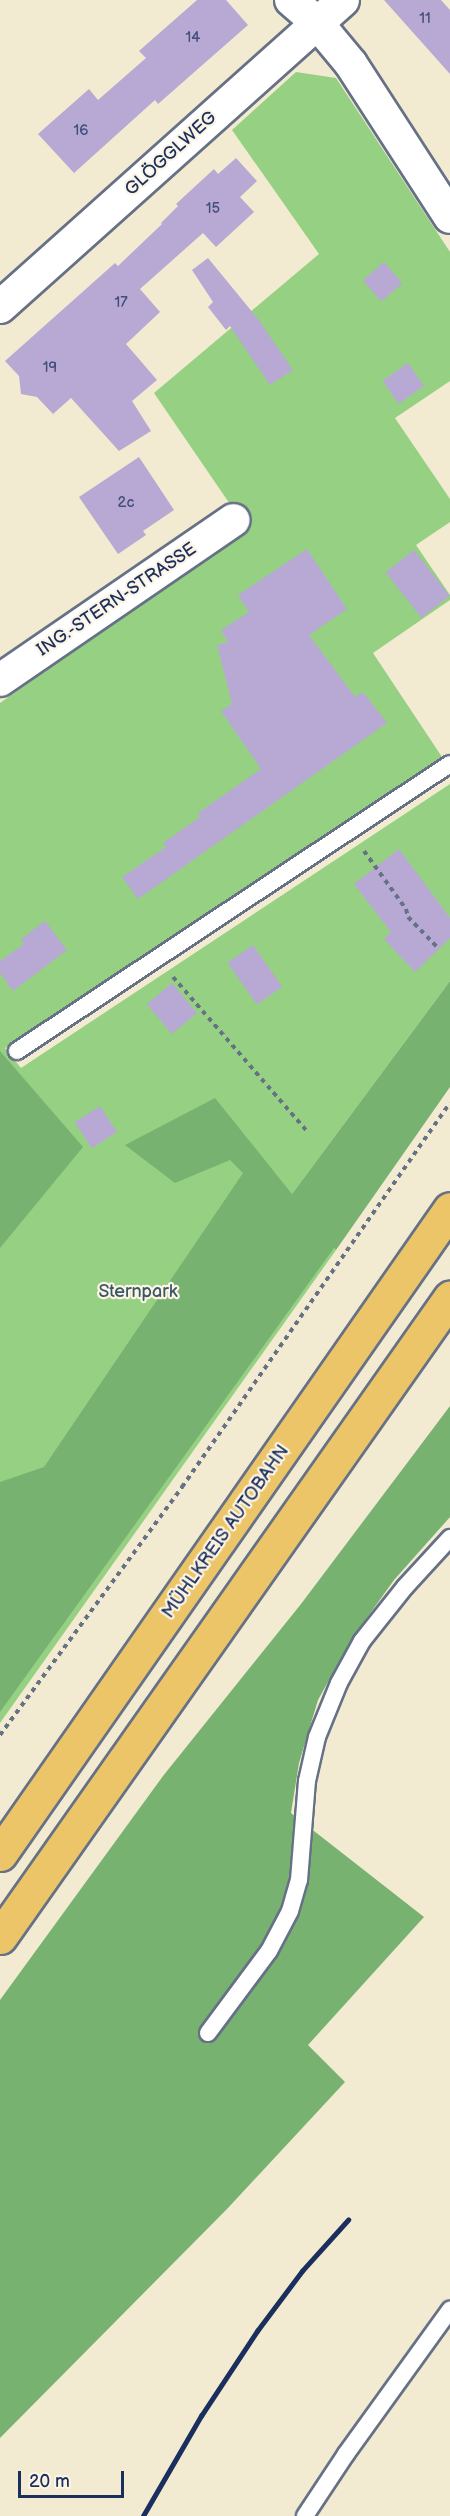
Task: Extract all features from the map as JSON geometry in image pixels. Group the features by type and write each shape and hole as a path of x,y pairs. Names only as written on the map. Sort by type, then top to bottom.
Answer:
{"highway":[{"name":"MÜHLKREIS AUTOBAHN","path":"0,1854 450,1209"},
{"path":"0,1937 447,1304"}],"street":[{"path":"291,0 317,23 351,64 450,217"},
{"name":"GLÖGGLWEG","path":"0,308 343,0"},
{"name":"ING.-STERN-STRASSE","path":"0,680 234,520"}],"lane":[{"path":"17,1051 450,764"},
{"path":"208,2033 269,1951 290,1911 299,1880 307,1781 317,1737 339,1683 362,1641 405,1587 450,1538"},
{"path":"305,2516 345,2454 450,2310"}],"path":[{"path":"351,830 406,909 408,916 437,947"},
{"path":"157,958 306,1130"},
{"path":"0,1735 182,1486 450,1102"}],"green space":[{"name":"Sternpark","path":"296,72 336,78 450,252 450,381 395,418 450,499 450,522 416,545 450,595 450,600 373,653 442,757 5,1048 21,1068 450,784 450,981 292,1194 336,1250 0,1723 0,703 247,529 154,393 319,254 232,130"},
{"path":"450,981 450,1087 336,1250 334,1248 0,1712 0,1482 44,1467 243,1173 230,1160 175,1183 125,1145 215,1098 292,1194"},
{"path":"0,1051 83,1147 0,1248"},
{"path":"450,1406 450,1517 394,1580 351,1640 318,1700 299,1763 291,1813 424,1917 308,2045 345,2082 227,2209 0,2438 0,2000 163,1776 301,1604"}],"building":[{"path":"197,0 226,0 248,25 158,104 155,100 74,173 38,134 89,89 98,100 146,58 139,51"},
{"path":"384,0 441,0 450,10 450,74"},
{"path":"236,158 257,181 240,197 254,212 216,247 203,233 140,289 160,312 126,344 157,380 132,401 151,431 119,451 71,398 53,414 37,397 21,394 19,376 5,361 115,263 118,266 162,224 178,206 176,204 214,169 218,174"},
{"path":"208,258 258,319 293,370 270,385 230,326 226,330 208,307 213,302 192,270"},
{"path":"384,262 402,283 381,302 363,280"},
{"path":"408,363 424,386 399,404 383,381"},
{"path":"139,457 174,510 143,531 146,535 118,554 79,497"},
{"path":"307,549 347,609 309,635 355,697 363,692 387,723 138,899 122,877 166,847 163,843 200,817 198,813 261,769 221,711 232,704 217,645 228,642 221,630 249,612 238,595"},
{"path":"414,550 450,596 421,618 386,572"},
{"path":"399,849 450,918 450,938 415,972 384,939 391,932 354,884"},
{"path":"45,921 67,950 13,991 0,973 0,961 24,944 21,939"},
{"path":"253,945 282,987 257,1005 228,963"},
{"path":"172,983 197,1013 172,1034 147,1004"},
{"path":"100,1106 117,1132 92,1148 75,1122"}],"railway":[{"path":"143,2516 201,2416 257,2331 302,2271 348,2220"}]}
